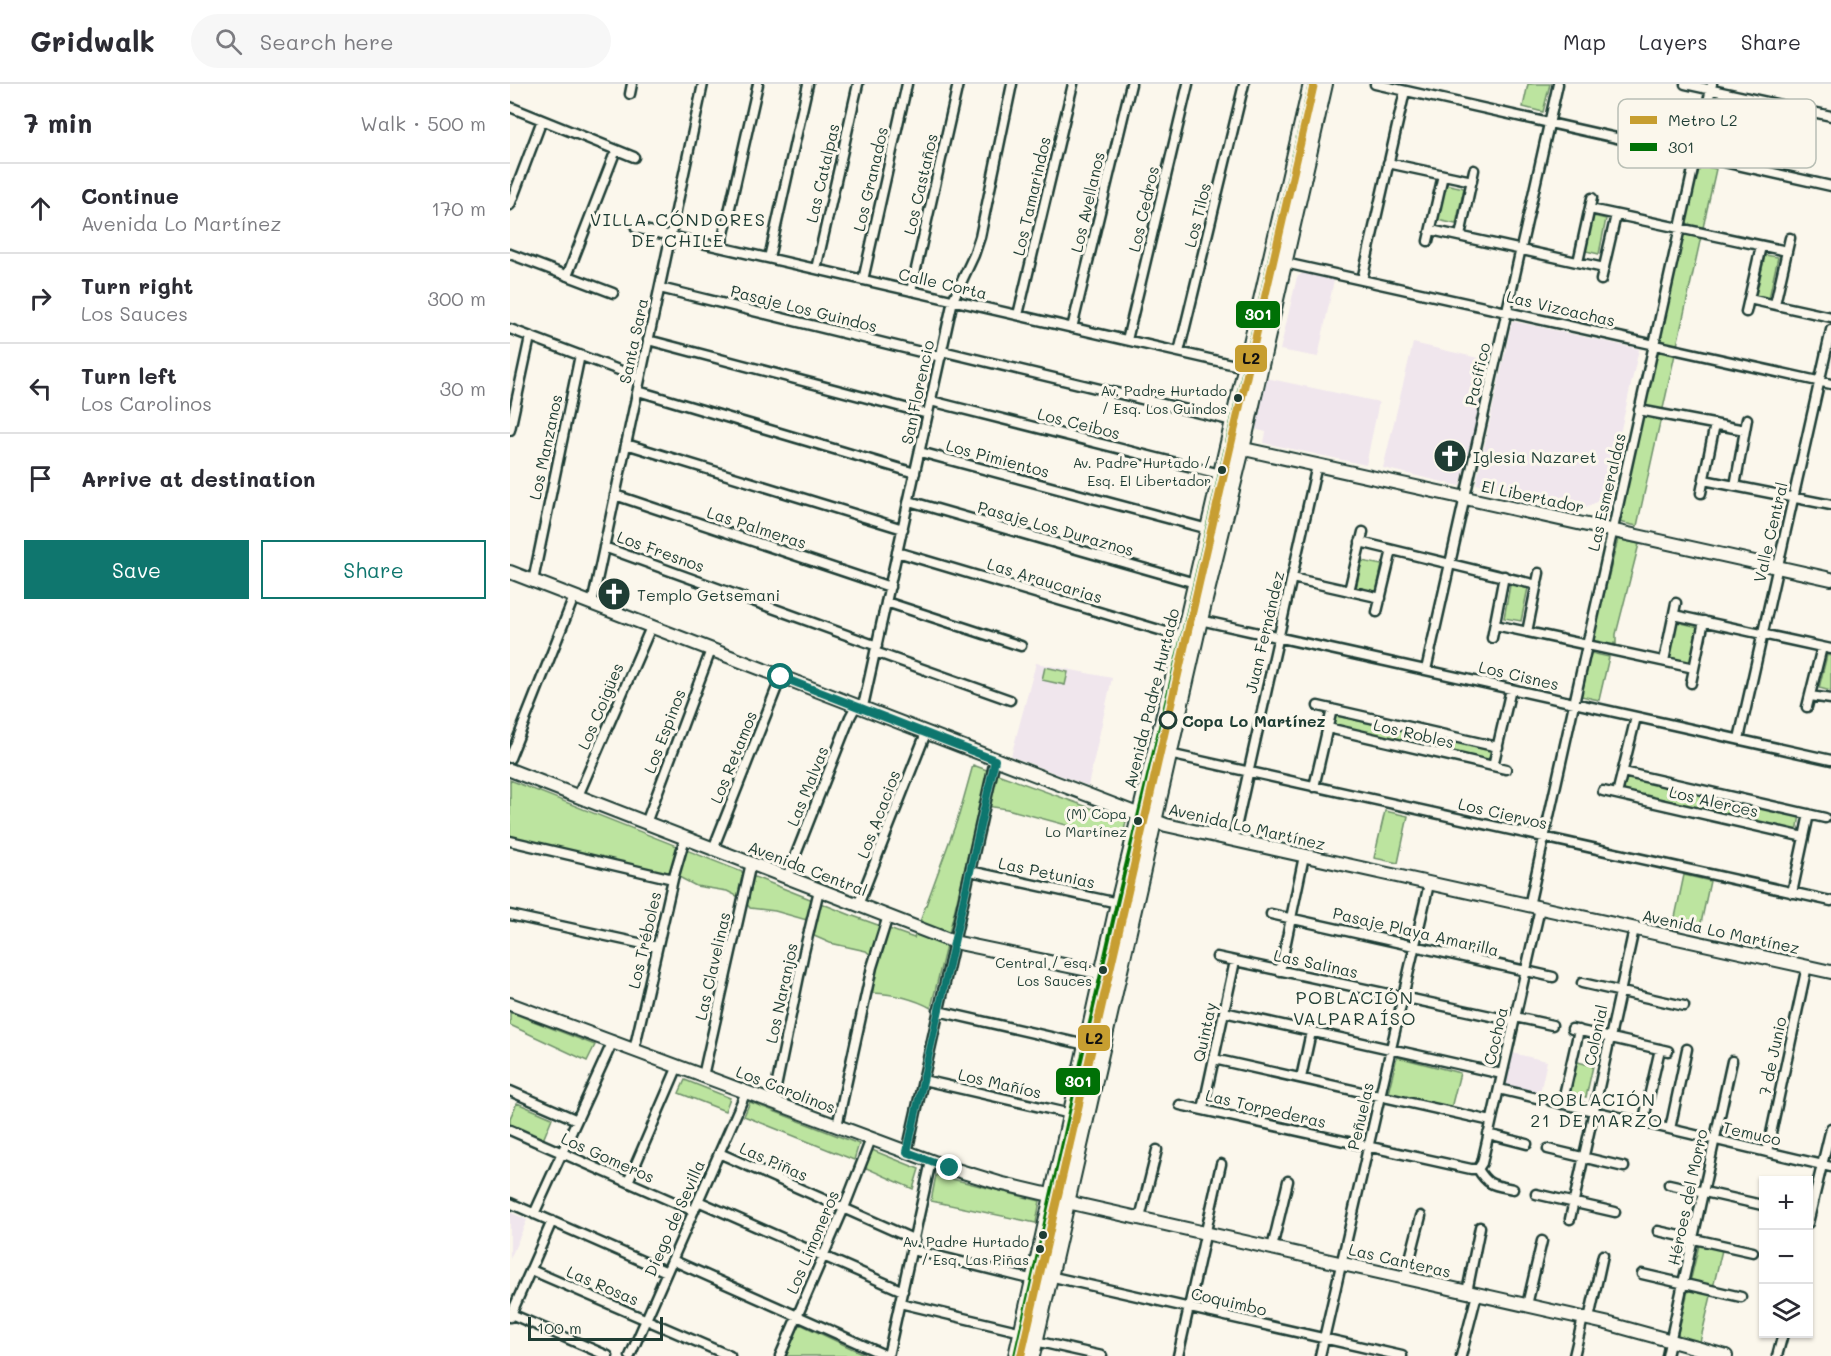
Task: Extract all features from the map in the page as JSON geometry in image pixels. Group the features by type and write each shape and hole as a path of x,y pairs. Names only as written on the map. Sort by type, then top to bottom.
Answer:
{"main road":[{"name":"Avenida Padre Hurtado","path":"1017,1356 1034,1280 1060,1199 1115,989 1242,449 1285,262 1315,85"},
{"name":"Avenida Padre Hurtado","path":"1032,1356 1049,1276 1071,1114 1102,973 1183,637 1244,367 1315,85"},
{"name":"El Libertador","path":"1227,446 1831,579"},
{"name":"Avenida Lo Martínez","path":"510,572 1154,821 1233,841 1831,972"},
{"name":"Avenida Central","path":"510,770 954,942 1102,973"},
{"path":"1102,973 1115,989"},
{"name":"Los Carolinos","path":"510,1004 931,1161 982,1179 1060,1199"},
{"name":"Las Canteras","path":"1060,1199 1586,1318 1726,1356"}],"street":[{"path":"630,94 633,84"},
{"name":"Santa Sara","path":"592,604 703,84"},
{"path":"721,247 758,84"},
{"path":"769,258 808,84"},
{"name":"Las Catalpas","path":"816,269 858,84"},
{"name":"Los Granados","path":"863,280 907,84"},
{"name":"Los Castaños","path":"911,291 958,84"},
{"name":"San Florencio","path":"856,706 864,702 953,300 971,263 980,237 1012,84"},
{"name":"Los Tamarindos","path":"1018,315 1073,84"},
{"name":"Los Avellanos","path":"1072,328 1131,84"},
{"name":"Los Cedros","path":"1127,340 1188,84"},
{"name":"Los Tilos","path":"1179,352 1244,84"},
{"path":"1376,84 1618,138"},
{"name":"Pacífico","path":"1426,670 1558,84"},
{"path":"1685,84 1711,87 1761,99"},
{"path":"1362,280 1405,91"},
{"path":"510,107 634,157"},
{"path":"1816,112 1831,116"},
{"path":"510,205 542,120"},
{"path":"567,276 616,150"},
{"path":"1388,163 1472,181"},
{"name":"Las Esmeraldas","path":"1535,907 1544,838 1693,168"},
{"path":"1750,168 1831,186"},
{"path":"1460,236 1474,170"},
{"path":"1428,242 1443,175"},
{"path":"1578,262 1592,198"},
{"path":"1590,209 1787,251"},
{"path":"1601,280 1616,214"},
{"name":"Calle Corta","path":"636,228 1244,367"},
{"path":"1431,230 1604,268"},
{"path":"1775,304 1790,238"},
{"path":"1746,312 1761,246"},
{"path":"510,254 613,293"},
{"name":"Las Vizcachas","path":"1285,262 1831,384"},
{"name":"Pasaje Los Guindos","path":"660,288 1233,421"},
{"path":"1749,299 1831,316"},
{"path":"510,329 640,378"},
{"name":"Valle Central","path":"1739,739 1831,330"},
{"path":"510,430 530,337"},
{"path":"648,340 928,414"},
{"name":"Los Manzanos","path":"533,581 580,355"},
{"path":"638,391 915,472"},
{"name":"Los Ceibos","path":"931,401 1221,474"},
{"path":"1639,410 1745,430"},
{"path":"1735,486 1747,418"},
{"path":"1701,494 1715,424"},
{"path":"626,444 903,529"},
{"name":"Los Pimientos","path":"920,452 1208,529"},
{"name":"Juan Fernández","path":"1233,841 1317,465"},
{"path":"1704,480 1831,505"},
{"name":"Las Palmeras","path":"615,495 890,587"},
{"name":"Pasaje Los Duraznos","path":"909,501 1195,583"},
{"path":"1349,591 1363,532"},
{"path":"1360,542 1537,585"},
{"name":"Los Fresnos","path":"604,547 1010,700"},
{"path":"1377,612 1392,550"},
{"name":"Las Araucarias","path":"897,552 1183,637"},
{"path":"1527,632 1539,573"},
{"path":"1492,638 1504,576"},
{"path":"1292,578 1381,598"},
{"path":"510,758 574,597"},
{"path":"886,602 1021,646"},
{"path":"1664,661 1676,603"},
{"path":"1674,615 1827,648 1807,707"},
{"name":"Los Cisnes","path":"1200,620 1831,760"},
{"path":"1690,683 1704,621"},
{"path":"1495,625 1694,668"},
{"name":"Los Coigües","path":"578,796 651,627"},
{"name":"Los Espinos","path":"646,823 711,650"},
{"name":"Los Retamos","path":"713,849 781,677"},
{"path":"1493,766 1511,689"},
{"path":"1810,696 1831,699"},
{"name":"Las Malvas","path":"787,877 856,706"},
{"name":"Los Robles","path":"1318,706 1498,747"},
{"path":"1314,787 1332,709"},
{"path":"1617,794 1636,717"},
{"name":"Los Robles","path":"1328,728 1506,769"},
{"name":"Los Acacios","path":"858,905 926,733"},
{"name":"Los Ciervos","path":"1169,754 1831,901"},
{"path":"907,1152 995,760"},
{"name":"Los Alerces","path":"1623,772 1825,818"},
{"name":"Los Alerces","path":"1603,791 1804,837"},
{"path":"1792,893 1809,814"},
{"name":"Los Tréboles","path":"634,1050 673,879 685,838"},
{"path":"510,841 673,879"},
{"path":"1280,971 1304,856"},
{"name":"Las Clavelinas","path":"704,1076 752,864"},
{"name":"Las Petunias","path":"970,871 1118,903"},
{"name":"Peñuelas","path":"1320,1356 1429,884"},
{"name":"Los Naranjos","path":"773,1102 819,890"},
{"name":"Cochoa","path":"1478,1168 1482,1163 1526,971 1535,907"},
{"name":"Pasaje Playa Amarilla","path":"1271,914 1553,977"},
{"path":"510,915 657,947"},
{"path":"837,1126 872,966 888,916"},
{"name":"Colonial","path":"1569,1219 1634,929"},
{"name":"Las Salinas","path":"1216,957 1403,997 1551,1025"},
{"name":"Quintay","path":"1203,1109 1235,961"},
{"name":"7 de Junio","path":"1767,1152 1806,966"},
{"path":"1582,983 1684,1006"},
{"path":"938,1011 1086,1045"},
{"path":"1224,1012 1502,1074"},
{"name":"Colonial","path":"1562,1104 1575,1030 1610,1038"},
{"path":"1301,1078 1311,1032"},
{"path":"1610,1038 1664,1050 1643,1123"},
{"path":"534,1214 613,1041"},
{"path":"1668,1129 1687,1049"},
{"path":"1214,1059 1491,1120"},
{"name":"Héroes del Morro","path":"1671,1340 1732,1060"},
{"path":"628,1182 678,1066"},
{"name":"Los Mañíos","path":"923,1080 1071,1114"},
{"path":"1499,1089 1537,1098"},
{"name":"Los Gomeros","path":"510,1091 577,1120"},
{"name":"Diego de Sevilla","path":"630,1356 746,1092"},
{"name":"Temuco","path":"1551,1101 1827,1166"},
{"name":"Las Torpederas","path":"1180,1105 1471,1169 1478,1168"},
{"path":"1813,1211 1827,1166 1831,1128"},
{"name":"Los Gomeros","path":"510,1130 694,1211"},
{"path":"1488,1134 1527,1144"},
{"name":"Los Limoneros","path":"780,1356 871,1139"},
{"path":"1548,1149 1624,1167"},
{"path":"1140,1218 1157,1150"},
{"name":"Las Piñas","path":"719,1154 915,1240"},
{"path":"672,1260 888,1356 931,1161"},
{"path":"1178,1356 1221,1164"},
{"path":"1478,1168 1490,1184 1513,1189"},
{"path":"1272,1248 1288,1181"},
{"path":"1669,1184 1759,1204"},
{"path":"1536,1194 1615,1212"},
{"path":"698,1202 903,1291"},
{"path":"510,1203 667,1272"},
{"path":"1405,1278 1421,1216"},
{"path":"552,1221 511,1316 608,1356"},
{"path":"1461,1356 1480,1227"},
{"path":"1658,1230 1753,1252"},
{"path":"1527,1305 1542,1241"},
{"path":"913,1250 1034,1280"},
{"path":"1574,1356 1603,1255"},
{"name":"Las Rosas","path":"531,1270 730,1356"},
{"path":"1642,1274 1741,1297"},
{"name":"Coquimbo","path":"1049,1276 1402,1356"},
{"path":"900,1303 1022,1332"},
{"path":"1777,1356 1782,1338"},
{"path":"1667,1356 1671,1340"},
{"path":"1035,1341 1102,1356"}],"shaded area":[{"path":"1303,273 1334,280 1318,357 1280,350 1297,277"},
{"path":"1512,321 1639,349 1606,496 1586,508 1476,484"},
{"path":"1413,343 1491,361 1460,486 1383,468"},
{"path":"1266,378 1379,402 1366,465 1264,443 1266,432 1255,429"},
{"path":"1036,663 1112,678 1088,786 1011,756"},
{"path":"1512,1053 1547,1061 1540,1093 1506,1086"},
{"path":"510,1212 527,1220 510,1259"}],"green space":[{"path":"1528,84 1550,84 1543,112 1523,107"},
{"path":"1696,168 1716,169 1637,526 1619,522"},
{"path":"1445,184 1464,188 1456,224 1437,220"},
{"path":"1593,216 1606,219 1599,254 1586,251"},
{"path":"1765,255 1778,257 1769,298 1756,295"},
{"path":"1618,539 1639,544 1616,634 1616,644 1614,643 1613,647 1592,642"},
{"path":"1362,561 1382,565 1376,593 1356,589"},
{"path":"1510,585 1528,588 1521,621 1504,618"},
{"path":"1676,622 1699,627 1692,664 1669,659"},
{"path":"1591,653 1609,657 1599,700 1581,696"},
{"path":"1827,655 1831,656 1831,691 1819,688"},
{"path":"1045,667 1068,672 1065,685 1042,680"},
{"path":"1337,716 1491,750 1490,762 1332,727 1334,718"},
{"path":"973,765 1126,821 1123,837 1081,829 1007,809 980,805 931,1008 903,997 872,993 878,962 866,951 830,943 814,936 814,922 775,911 750,908 743,899 727,891 696,886 679,877 620,865 510,836 510,780 914,938 959,815"},
{"path":"1627,776 1800,815 1797,832 1623,792"},
{"path":"1385,811 1408,816 1398,863 1374,858"},
{"path":"1684,875 1710,881 1700,928 1674,922"},
{"path":"510,1012 595,1045 587,1061 510,1025"},
{"path":"1397,1057 1460,1073 1451,1108 1388,1093"},
{"path":"1574,1061 1593,1066 1586,1097 1567,1092"},
{"path":"685,1080 730,1098 725,1111 679,1093"},
{"path":"750,1102 859,1144 854,1160 744,1116"},
{"path":"517,1103 552,1118 543,1140 510,1126 510,1118"},
{"path":"872,1150 919,1169 913,1189 864,1167"},
{"path":"936,1175 1040,1201 1036,1223 931,1201"},
{"path":"1699,1245 1722,1250 1700,1342 1677,1337"},
{"path":"800,1324 868,1356 786,1356"}],"metro line":[{"name":"L2","path":"1021,1356 1314,84"}],"transit line":[{"name":"301","path":"1016,1356 1118,903 1183,637 1311,84"}],"place":[{"name":"Av. Padre Hurtado / Esq. Los Guindos","path":"1238,398"},
{"name":"Iglesia Nazaret","path":"1450,456"},
{"name":"Av. Padre Hurtado / Esq. El Libertador","path":"1222,470"},
{"name":"Templo Getsemani","path":"614,594"},
{"name":"Copa Lo Martínez","path":"1168,720"},
{"name":"(M) Copa Lo Martínez","path":"1138,821"},
{"name":"Central / esq. Los Sauces","path":"1103,970"},
{"name":"Av. Padre Hurtado / Esq. Las Piñas","path":"1040,1249"}],"district":[{"name":"VILLA CÓNDORES DE CHILE","path":"678,229"},
{"name":"POBLACIÓN VALPARAÍSO","path":"1355,1007"},
{"name":"POBLACIÓN 21 DE MARZO","path":"1597,1109"}],"route":[{"path":"781,677 995,760 907,1152 950,1168"}]}
